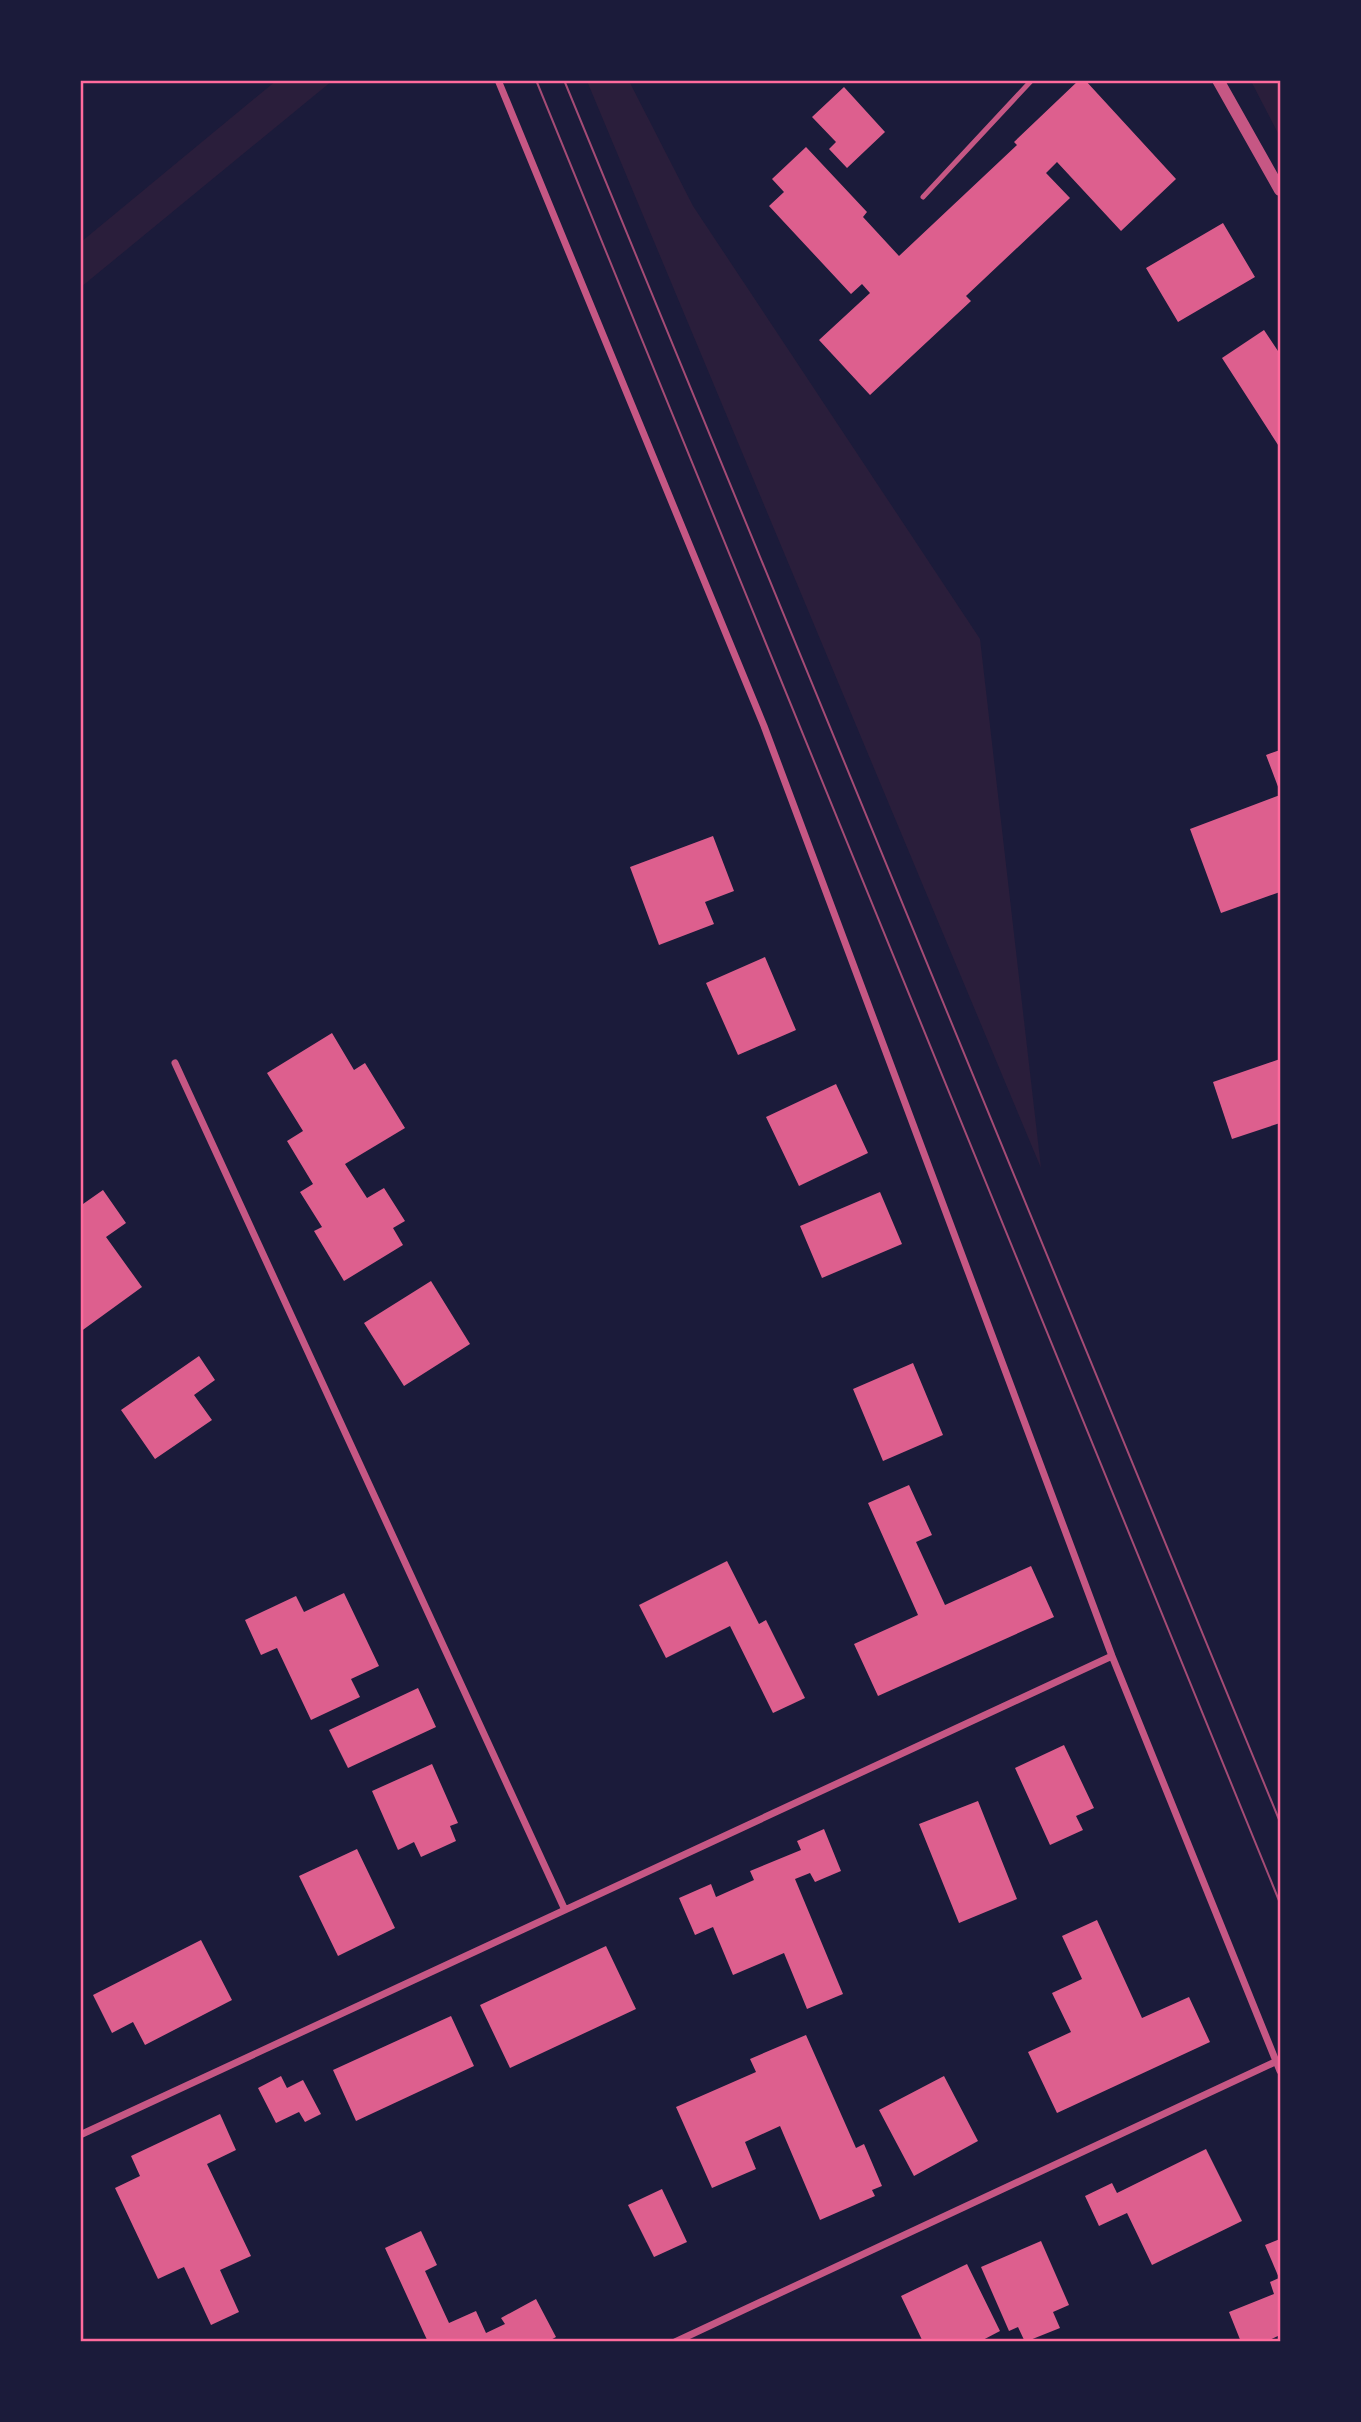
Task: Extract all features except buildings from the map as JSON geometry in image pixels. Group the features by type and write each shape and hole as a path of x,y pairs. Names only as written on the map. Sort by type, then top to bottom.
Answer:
{"street":[{"path":"498,80 764,726 1112,1656 1280,2071"},
{"path":"1218,80 1280,190"},
{"path":"175,1063 565,1910"},
{"path":"80,2135 1112,1656"},
{"path":"675,2342 1277,2061"}],"lane":[{"path":"923,197 1032,80"}],"shaded area":[{"path":"277,80 332,81 81,287 81,242"},
{"path":"587,81 629,81 693,206 980,639 1041,1168"},
{"path":"1251,81 1280,81 1280,137"}],"tram line":[{"path":"536,80 1280,1903"},
{"path":"564,80 1280,1822"}]}
